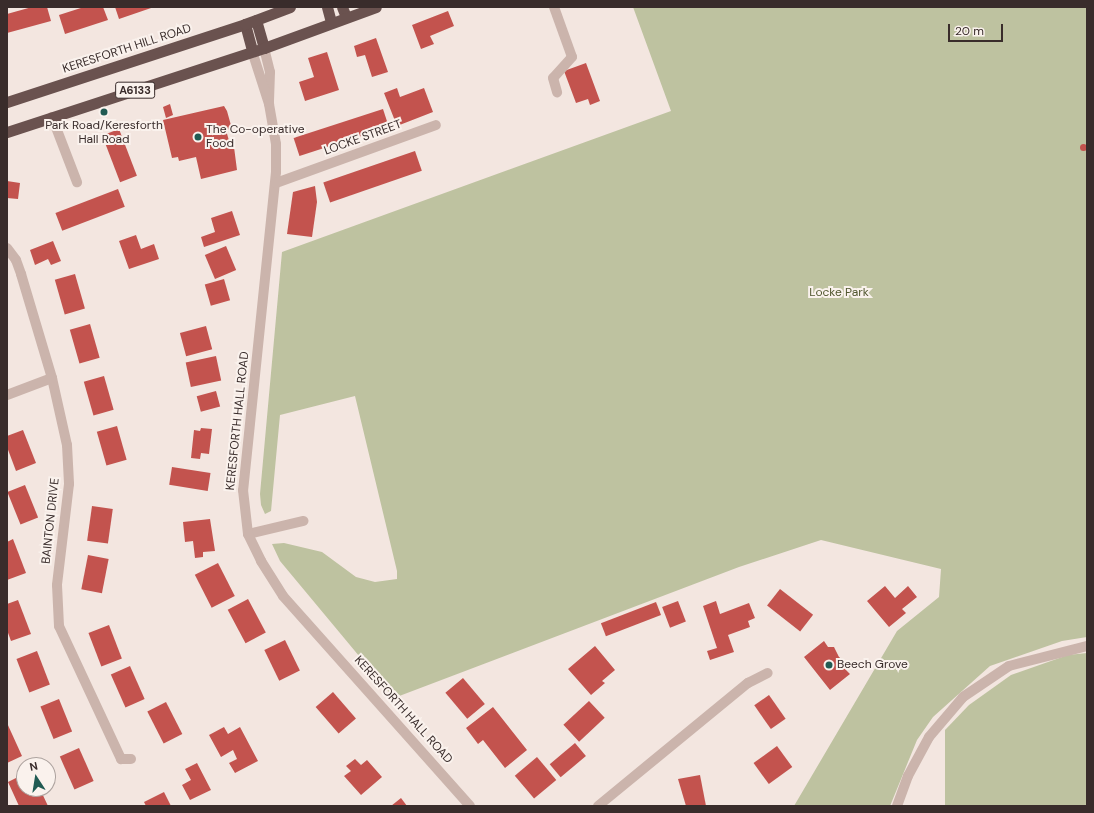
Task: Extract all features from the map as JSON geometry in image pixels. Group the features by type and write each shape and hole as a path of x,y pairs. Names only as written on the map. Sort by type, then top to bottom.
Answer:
{"highway":[{"name":"A6133","path":"256,20 290,7"},
{"path":"327,7 332,22"},
{"name":"A6133","path":"7,132 264,48 332,22 344,12 376,7"},
{"name":"KERESFORTH HILL ROAD","path":"7,102 256,20"},
{"path":"256,20 264,48"},
{"path":"245,24 252,51"}],"street":[{"path":"554,7 572,57 553,78 557,92"},
{"name":"KERESFORTH HALL ROAD","path":"264,48 270,72 269,104"},
{"name":"KERESFORTH HALL ROAD","path":"252,51 269,104 276,144 276,183 243,490 248,534 261,562 283,596 470,806"},
{"path":"52,117 77,182"},
{"name":"LOCKE STREET","path":"276,183 436,125"},
{"name":"BAINTON DRIVE","path":"7,248 16,260 21,274 52,378 67,445 69,484 57,585 59,626 121,759 130,759"},
{"path":"7,395 52,378"},
{"path":"248,534 303,521"},
{"path":"897,806 908,776 929,737 963,697 1009,666 1087,646"},
{"path":"598,806 748,683 768,673"}],"green space":[{"name":"Locke Park","path":"633,7 1087,7 1087,637 1062,641 990,666 933,717 917,740 890,806 794,806 897,631 939,597 941,569 821,540 739,567 394,698 280,561 272,544 284,543 322,552 356,577 375,582 397,579 397,571 355,396 280,415 271,511 265,514 261,505 260,494 282,252 671,111"},
{"path":"1087,653 1087,806 945,806 945,730 969,705 1011,675 1068,655"}],"building":[{"path":"32,7 47,7 51,21 7,33 7,14"},
{"path":"84,7 103,7 108,20 65,34 59,15"},
{"path":"115,7 154,7 119,19"},
{"path":"448,11 454,26 430,36 434,44 421,49 412,25"},
{"path":"376,38 388,72 372,77 365,55 357,57 354,46"},
{"path":"327,52 339,90 305,101 299,82 314,77 308,58"},
{"path":"586,63 600,101 590,105 588,99 576,103 564,71"},
{"path":"397,88 400,97 424,88 433,112 397,126 384,93"},
{"path":"170,104 173,115 166,118 163,107"},
{"name":"The Co-operative Food","path":"224,106 232,129 226,130 231,148 234,147 237,170 201,179 196,157 179,161 178,157 172,158 163,120"},
{"path":"383,109 389,127 299,156 294,138"},
{"path":"119,129 137,176 120,182 102,135"},
{"path":"1083,143 1086,144 1086,150 1083,151 1080,150 1079,147 1080,144"},
{"path":"415,151 422,171 330,202 323,183"},
{"path":"7,181 20,183 18,199 7,198"},
{"path":"315,186 317,202 312,237 287,234 293,192"},
{"path":"118,189 125,207 62,231 55,213"},
{"path":"232,211 240,235 204,247 201,237 215,232 211,218"},
{"path":"136,235 141,249 154,244 159,259 129,269 119,241"},
{"path":"53,241 61,261 51,265 48,259 35,265 30,250"},
{"path":"226,246 236,270 215,279 205,255"},
{"path":"75,274 85,309 65,314 55,280"},
{"path":"224,279 230,300 211,306 205,285"},
{"path":"90,324 100,358 79,363 70,330"},
{"path":"206,326 212,349 186,356 180,333"},
{"path":"216,356 221,380 191,387 186,362"},
{"path":"104,376 114,410 93,415 84,382"},
{"path":"216,391 220,406 201,412 197,396"},
{"path":"117,426 127,460 106,465 97,432"},
{"path":"201,428 212,429 209,454 201,453 200,459 191,458 194,430 200,431"},
{"path":"23,430 36,463 16,471 7,447 7,436"},
{"path":"172,467 211,473 208,491 169,485"},
{"path":"25,485 38,517 20,525 7,492"},
{"path":"92,506 113,509 108,544 87,541"},
{"path":"210,519 215,551 203,552 203,557 195,558 193,541 185,542 183,522"},
{"path":"13,539 26,573 7,580 7,542"},
{"path":"88,555 109,559 102,593 81,589"},
{"path":"218,563 235,596 212,608 195,575"},
{"path":"885,586 895,598 908,586 917,597 902,609 906,613 889,627 867,601"},
{"path":"780,589 813,615 800,631 767,606"},
{"path":"248,599 266,633 246,643 228,610"},
{"path":"18,600 31,634 11,641 7,630 7,604"},
{"path":"678,601 686,622 670,628 662,607"},
{"path":"716,601 720,614 749,603 755,618 748,621 750,627 728,635 734,652 710,660 707,651 717,648 703,606"},
{"path":"656,602 661,615 606,636 601,623"},
{"path":"109,625 122,659 101,666 88,633"},
{"path":"285,640 300,671 279,681 264,650"},
{"name":"Beech Grove","path":"824,641 828,647 834,647 839,657 848,664 845,669 850,674 830,690 804,657"},
{"path":"595,646 615,670 602,681 605,683 591,695 568,669"},
{"path":"37,651 50,685 29,692 16,659"},
{"path":"130,666 145,699 125,707 111,675"},
{"path":"463,678 485,704 467,719 445,693"},
{"path":"333,692 356,718 339,734 316,707"},
{"path":"769,695 786,719 771,729 754,705"},
{"path":"59,699 72,731 54,739 40,706"},
{"path":"589,701 605,718 579,742 563,725"},
{"path":"166,702 182,734 164,744 147,712"},
{"path":"493,707 527,750 505,768 483,740 478,744 466,728"},
{"path":"7,723 22,756 16,757 16,759 7,763"},
{"path":"224,727 228,734 240,727 258,761 235,773 229,763 237,759 233,750 221,757 209,735"},
{"path":"575,743 586,756 561,777 550,764"},
{"path":"777,746 792,767 769,784 754,763"},
{"path":"79,748 94,781 74,789 60,757"},
{"path":"537,757 556,780 534,799 515,776"},
{"path":"355,759 361,765 367,760 382,777 361,795 344,776 351,771 346,766"},
{"path":"197,763 211,790 190,800 182,785 191,780 185,769"},
{"path":"700,775 706,806 686,806 678,779"},
{"path":"16,778 16,797 44,797 48,806 19,806 8,782"},
{"path":"164,792 171,806 146,806 144,802"},
{"path":"401,798 407,806 391,806"}],"place":[{"name":"Park Road/Keresforth Hall Road","path":"104,112"},
{"name":"The Co-operative Food","path":"198,137"},
{"name":"Beech Grove","path":"829,665"}]}
